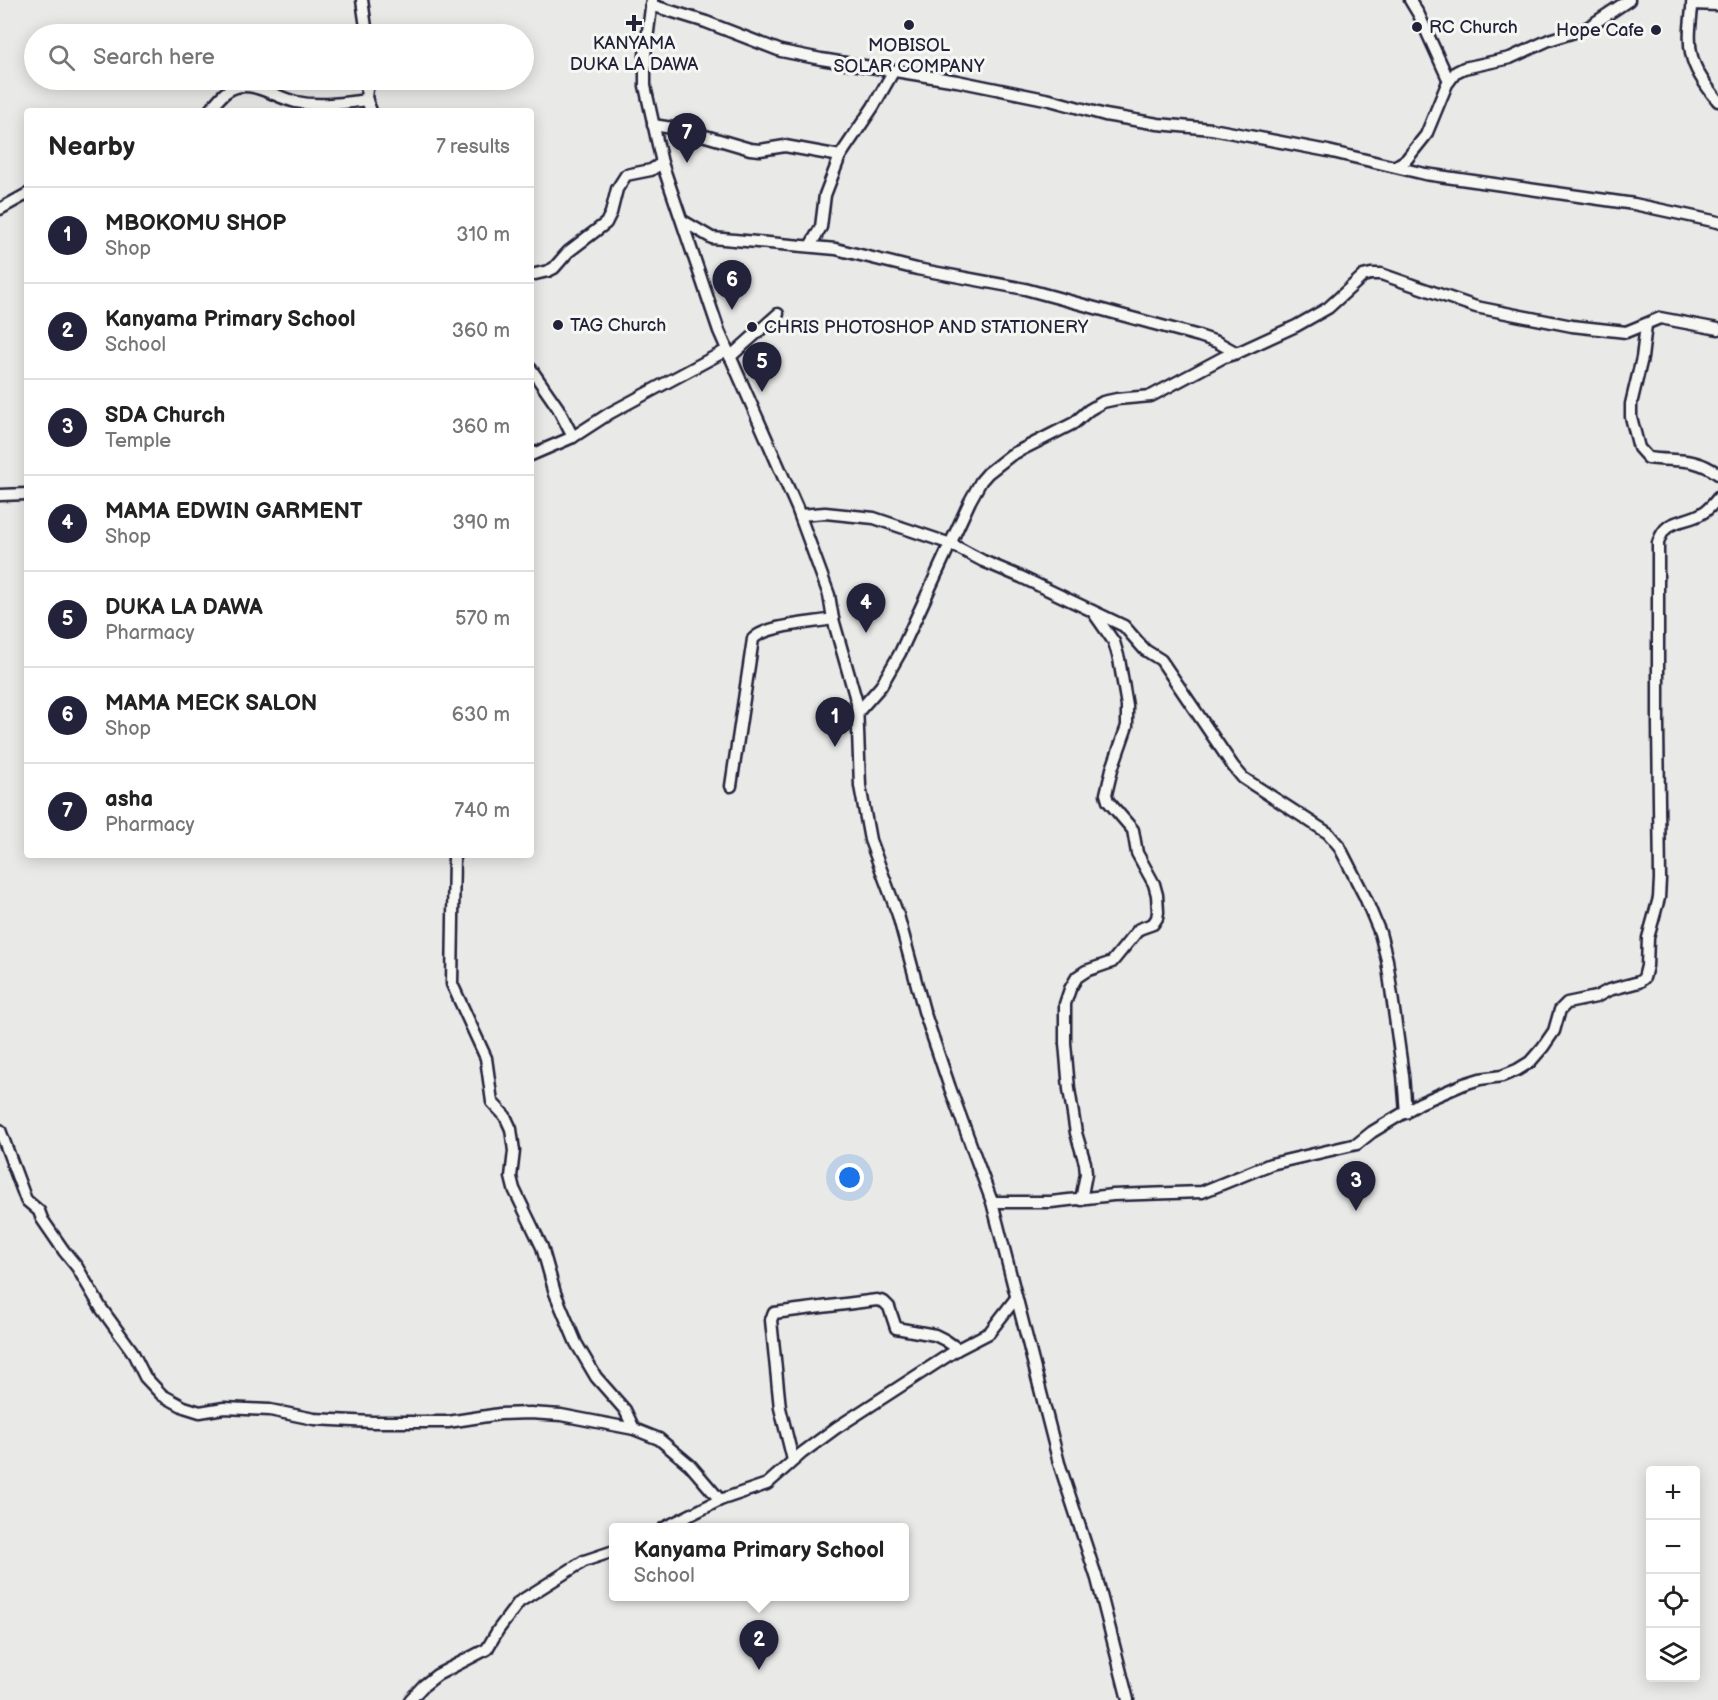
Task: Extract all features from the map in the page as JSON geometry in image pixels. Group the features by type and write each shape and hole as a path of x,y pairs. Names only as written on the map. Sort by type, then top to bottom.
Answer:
{"street":[{"path":"362,0 366,24"},
{"path":"1410,0 1449,81"},
{"path":"1396,166 1406,160 1426,135 1449,81 1456,72 1464,68 1503,60 1549,40 1587,28 1629,0"},
{"path":"1128,1700 1108,1614 1059,1463 992,1202 924,1011 898,915 870,840 860,786 858,712 826,586 800,515 728,353 662,164 645,86 645,55 651,2 781,51 893,72 957,81 1050,100 1105,115 1158,124 1212,129 1328,151 1425,174 1634,204 1718,222"},
{"path":"1718,5 1693,2 1689,48 1697,72 1718,101"},
{"path":"810,246 821,227 825,195 840,156 893,72"},
{"path":"212,108 230,90"},
{"path":"261,90 297,102 319,105 367,100"},
{"path":"368,90 367,100 370,108"},
{"path":"653,125 685,130 755,150 785,146 840,156"},
{"path":"534,274 548,272 554,268 568,252 606,223 617,189 626,175 651,170 662,164"},
{"path":"0,209 24,196"},
{"path":"682,220 712,238 836,249 917,269 1063,298 1199,336 1217,342 1237,353"},
{"path":"858,712 880,686 900,653 981,481 988,473 1011,455 1074,423 1103,402 1151,396 1224,357 1296,326 1328,308 1363,276 1381,274 1476,307 1536,320 1614,332 1626,332 1660,318 1718,329"},
{"path":"534,454 573,437 610,413 728,353 778,314"},
{"path":"1646,325 1641,364 1631,404 1631,417 1639,448 1647,458 1696,461 1718,474"},
{"path":"534,373 558,408 573,437"},
{"path":"0,495 24,494"},
{"path":"992,1202 1081,1200 1113,1195 1202,1192 1271,1164 1357,1144 1420,1103 1464,1083 1502,1076 1530,1062 1554,1031 1560,1011 1567,1003 1588,999 1609,990 1639,982 1644,978 1648,938 1659,898 1660,879 1658,543 1664,530 1673,523 1703,513 1718,498"},
{"path":"800,515 825,513 874,518 951,544 1124,626 1145,650 1161,660 1243,778 1320,827 1339,846 1380,933 1388,969 1406,1113"},
{"path":"1081,1200 1086,1174 1069,1089 1065,1043 1065,1004 1077,977 1086,971 1112,962 1140,929 1153,924 1158,912 1154,884 1137,853 1133,830 1108,801 1106,794 1127,726 1127,706 1114,642 1091,610"},
{"path":"731,786 753,639 760,633 833,619"},
{"path":"454,858 453,984 486,1058 492,1102 506,1116 511,1129 514,1151 511,1177 514,1189 542,1247 555,1293 576,1343 596,1377 625,1410 634,1429"},
{"path":"0,1130 26,1200 39,1211 42,1219 77,1267 101,1308 132,1351 145,1377 162,1395 184,1407 200,1412 224,1408 270,1410 314,1419 373,1422 448,1422 500,1414 561,1415 634,1429 660,1439 672,1448 720,1500"},
{"path":"672,1523 720,1500 767,1484 836,1428 958,1349 988,1333 1016,1298"},
{"path":"793,1461 780,1407 771,1320 774,1313 856,1302 882,1301 891,1310 897,1329 935,1335 958,1349"},
{"path":"410,1700 437,1675 487,1649 519,1602 584,1561 609,1553"}],"place":[{"name":"KANYAMA DUKA LA DAWA","path":"634,23"},
{"name":"MOBISOL SOLAR COMPANY","path":"909,25"},
{"name":"RC Church","path":"1417,27"},
{"name":"Hope Cafe","path":"1656,30"},
{"name":"asha","path":"687,163"},
{"name":"MAMA MECK SALON","path":"732,310"},
{"name":"TAG Church","path":"558,325"},
{"name":"CHRIS PHOTOSHOP AND STATIONERY","path":"752,327"},
{"name":"DUKA LA DAWA","path":"762,392"},
{"name":"MAMA EDWIN GARMENT","path":"866,633"},
{"name":"MBOKOMU SHOP","path":"835,747"},
{"name":"SDA Church","path":"1356,1211"},
{"name":"Kanyama Primary School","path":"759,1670"}]}
